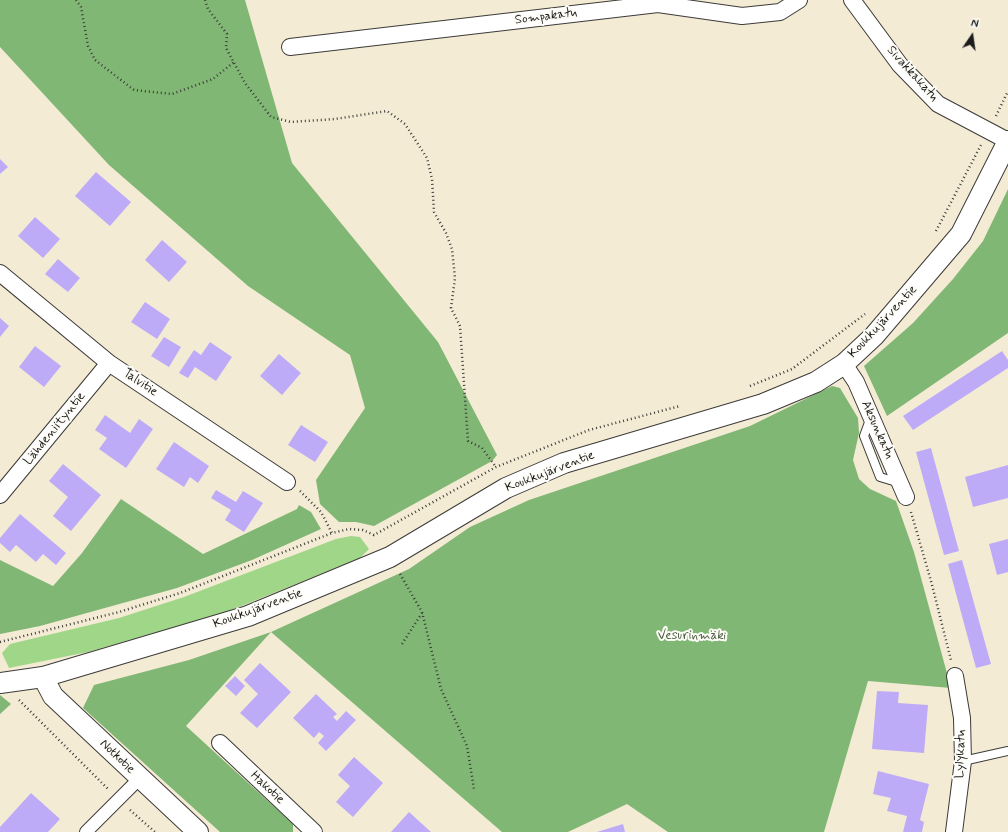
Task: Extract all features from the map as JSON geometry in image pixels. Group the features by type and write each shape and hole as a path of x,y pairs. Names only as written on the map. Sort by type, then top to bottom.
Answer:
{"street":[{"name":"Sompakatu","path":"290,47 658,4 742,16 780,12 800,0"},
{"name":"Sivakkakatu","path":"852,0 900,66 938,104 1008,141"},
{"name":"Koukkujärventie","path":"4,682 43,677 248,616 390,557 506,488 556,466 763,404 816,382 844,364 874,336 961,234 1008,141"},
{"name":"Talvitie","path":"0,273 109,363 288,482"},
{"name":"Lähdeniityntie","path":"0,495 109,363"},
{"name":"Aksunkatu","path":"844,364 856,382 903,490"},
{"name":"Lylykatu","path":"954,832 962,761 962,718 955,676"},
{"name":"Notkotie","path":"43,677 52,696 139,779 198,832"},
{"name":"Hakotie","path":"220,743 314,832"},
{"path":"86,832 139,779"}],"lane":[{"path":"962,761 1008,751"}],"path":[{"path":"76,0 81,8 88,46 95,60 134,90 172,94 213,79 234,62"},
{"path":"205,0 208,9 227,34 226,48 245,83 271,117 291,122 334,119 387,111 405,124 427,158 432,179 434,212 446,233 452,249 455,278 451,308 460,326 468,441 482,448 496,467"},
{"path":"934,234 1008,91"},
{"path":"748,386 792,369 869,311"},
{"path":"0,642 119,612 180,593 332,533 349,529 362,530 374,535 496,467 589,430 680,406"},
{"path":"288,482 308,497 321,512 332,533"},
{"path":"903,490 931,581 955,676"},
{"path":"390,557 422,612 441,689 467,746 474,789"},
{"path":"402,644 422,612"},
{"path":"4,682 18,699 119,799 155,832"}],"green space":[{"path":"0,0 245,0 292,163 438,342 497,455 492,461 374,526 356,522 339,522 320,504 316,480 365,408 350,355 248,286 109,165 0,47"},
{"path":"1008,189 1008,333 887,416 864,366 913,323 953,279 983,241"},
{"name":"Vesurinmäki","path":"832,386 840,388 858,418 859,433 853,460 859,479 870,489 896,501 914,552 951,688 868,681 824,832 668,832 627,804 568,832 502,832 271,632 409,569 470,527 529,500 750,426"},
{"path":"121,499 203,554 297,509 299,505 311,512 321,529 252,560 177,588 40,626 0,634 0,560 53,586 82,553"},
{"path":"351,536 360,537 369,549 360,558 229,611 88,652 9,668 2,653 10,644 119,618 184,597 336,539"},
{"path":"271,632 186,726 293,824 293,832 220,832 83,708 94,685 189,660"},
{"path":"0,695 11,704 0,714"}],"building":[{"path":"0,159 8,167 0,174"},
{"path":"96,172 131,202 110,226 75,196"},
{"path":"35,217 60,239 43,258 18,236"},
{"path":"162,240 187,262 169,282 145,260"},
{"path":"58,259 80,278 68,292 45,274"},
{"path":"145,302 170,319 157,339 131,322"},
{"path":"0,318 9,326 0,337"},
{"path":"164,337 181,347 169,367 151,356"},
{"path":"210,342 232,357 216,381 195,367 188,378 179,373 194,350 201,355"},
{"path":"35,346 61,366 44,387 19,367"},
{"path":"1002,351 1008,360 1008,368 913,430 903,416"},
{"path":"279,354 301,373 282,395 260,376"},
{"path":"105,415 130,433 139,419 153,429 126,468 99,449 107,438 95,430"},
{"path":"301,425 328,442 315,462 288,445"},
{"path":"174,442 209,466 198,483 190,477 184,487 156,469"},
{"path":"931,448 959,551 944,555 916,452"},
{"path":"63,464 101,495 71,531 53,516 68,497 49,481"},
{"path":"1008,465 1008,498 973,507 965,477"},
{"path":"216,490 236,502 243,491 263,503 244,532 225,520 231,510 211,498"},
{"path":"20,514 66,553 56,565 43,554 36,562 16,545 10,552 0,543 0,538"},
{"path":"1008,539 1008,572 997,575 989,544"},
{"path":"962,560 991,664 976,668 948,564"},
{"path":"260,663 291,692 257,728 240,713 258,694 244,680"},
{"path":"235,676 245,686 236,696 225,686"},
{"path":"877,691 899,692 898,703 928,705 924,753 872,749"},
{"path":"316,694 337,714 333,717 337,721 346,711 356,720 326,751 318,743 324,736 319,732 314,738 293,718"},
{"path":"354,757 383,783 353,817 336,802 350,786 338,775"},
{"path":"878,771 929,784 920,820 924,822 922,832 903,832 907,816 887,811 891,798 873,794"},
{"path":"31,793 60,819 48,832 0,832 0,827"},
{"path":"409,812 431,832 391,832"},
{"path":"623,824 625,832 597,832"}]}
